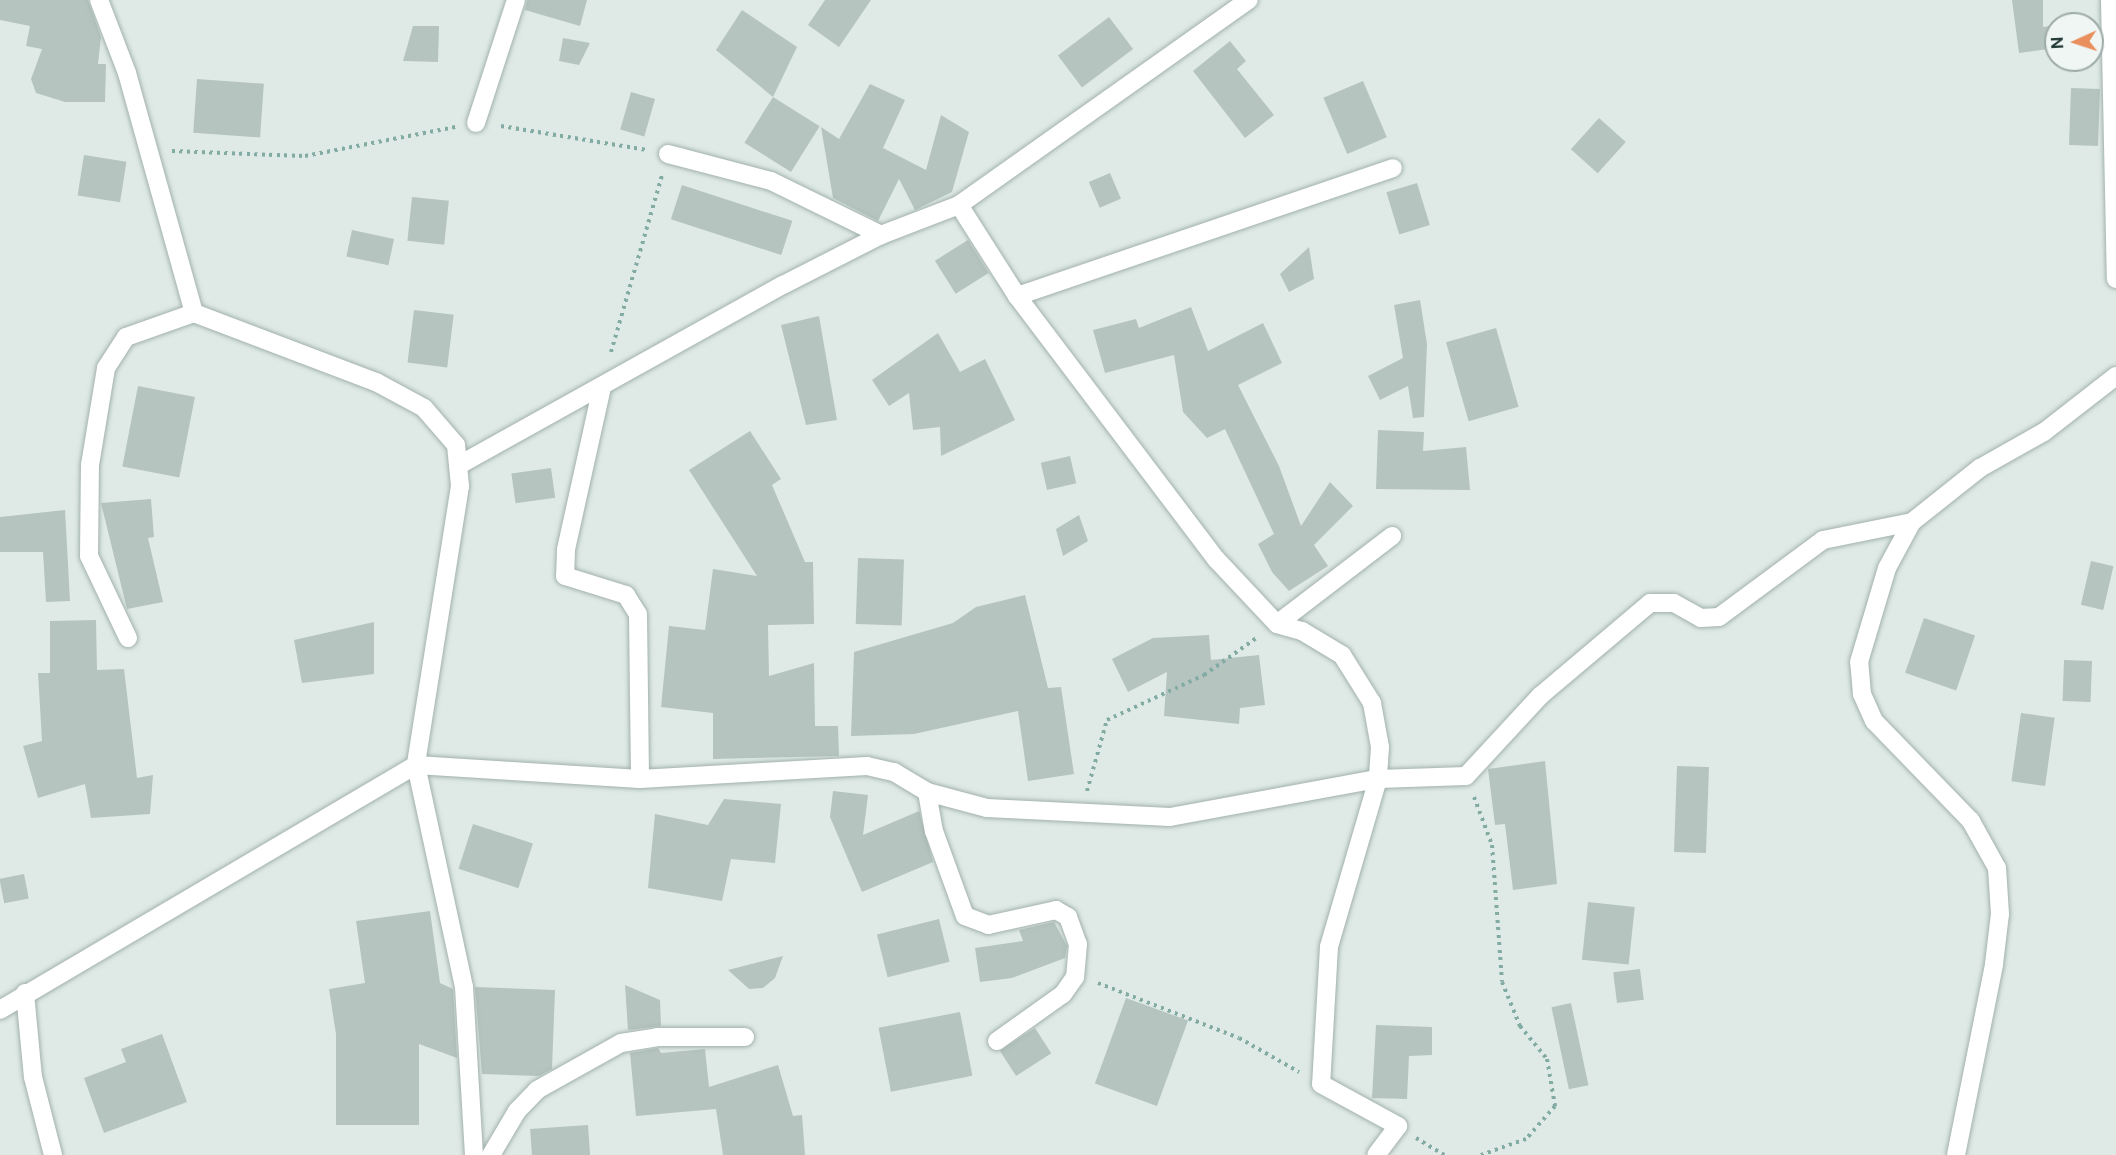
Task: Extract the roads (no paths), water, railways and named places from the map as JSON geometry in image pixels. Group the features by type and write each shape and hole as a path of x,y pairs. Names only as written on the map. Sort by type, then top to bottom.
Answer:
{"street":[{"path":"99,0 147,150 194,314"},
{"path":"476,123 516,0"},
{"path":"461,464 881,235 959,205 1249,0"},
{"path":"2110,0 2116,279"},
{"path":"668,154 771,181 881,235"},
{"path":"1017,296 1394,168"},
{"path":"959,205 1017,296 1216,559 1277,624 1302,631 1342,655 1372,703 1380,747 1378,779 1329,947 1321,1084 1398,1126 1376,1155"},
{"path":"128,639 89,556 90,465 106,368 126,337 194,314 376,382 424,408 456,444 461,464 440,638 416,765 464,987 474,1155"},
{"path":"1956,1155 1994,964 2000,914 1997,868 1971,821 1874,721 1862,694 1859,662 1887,568 1912,522 1971,474 2044,432 2116,376"},
{"path":"602,387 566,550 565,576 626,595 638,614 640,779"},
{"path":"0,1010 25,993 416,765 640,779 867,766 894,772 927,792 987,808 1170,817 1378,779 1466,776 1540,696 1650,603 1674,603 1701,618 1719,617 1823,540 1912,522"},
{"path":"1277,624 1392,536"},
{"path":"927,792 934,831 965,916 988,925 1049,910 1063,913 1077,944 1075,977 1063,994 997,1041"},
{"path":"25,993 33,1077 53,1155"},
{"path":"491,1155 518,1111 537,1090 621,1043 657,1037 745,1037"}]}
